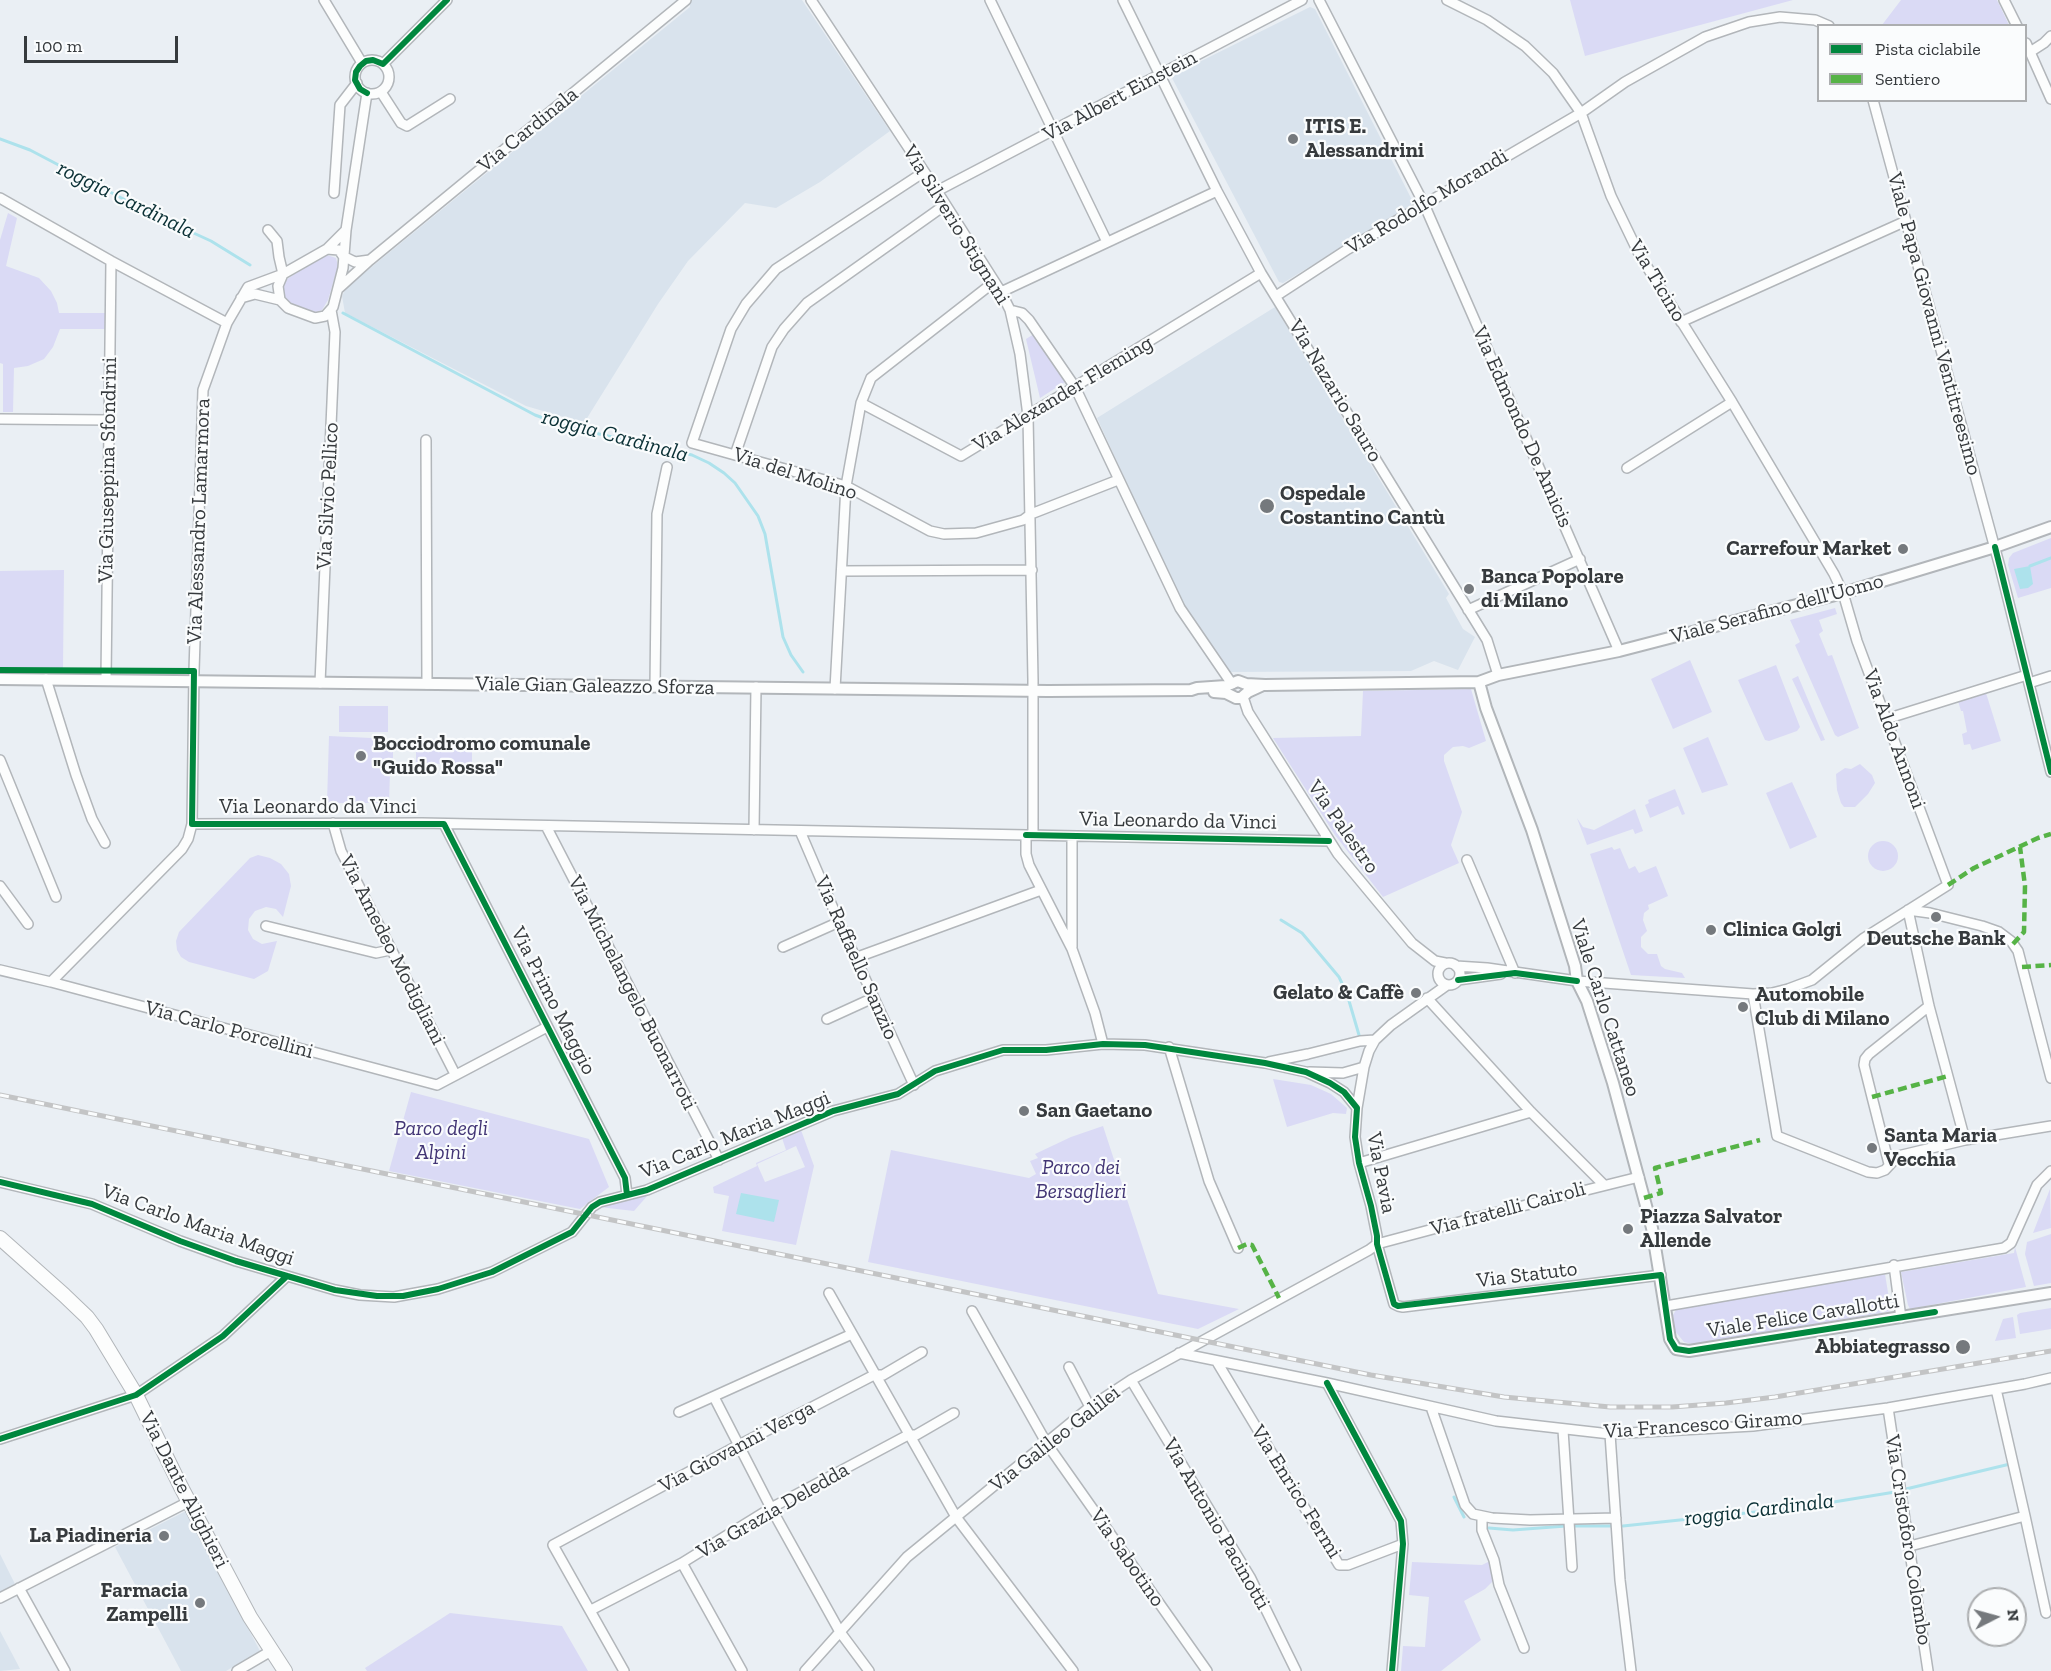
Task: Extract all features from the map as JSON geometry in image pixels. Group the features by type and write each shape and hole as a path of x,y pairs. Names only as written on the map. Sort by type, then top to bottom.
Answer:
{"main road":[{"name":"Via Dante Alighieri","path":"0,1238 87,1317 136,1395 250,1617 285,1671"}],"street":[{"path":"324,0 362,63"},
{"path":"383,64 447,0"},
{"name":"Via Cardinala","path":"338,289 369,260 686,0"},
{"name":"Via Silverio Stignani","path":"811,0 937,191 1010,310 1020,354 1028,416 1033,691 1029,865 1072,949"},
{"path":"990,0 1107,242"},
{"name":"Via Nazario Sauro","path":"1123,0 1217,191 1261,273 1487,640 1498,675"},
{"name":"Via Albert Einstein","path":"937,191 1302,0"},
{"name":"Via Edmondo De Amicis","path":"1318,0 1424,204 1619,651"},
{"name":"Via Ticino","path":"1448,0 1487,20 1525,46 1553,73 1581,112 1611,196 1624,225 1681,322 1732,402 1843,593"},
{"path":"2004,0 2016,24"},
{"path":"1581,112 1625,82 1705,37 1727,28 1780,17 1815,20 1824,24"},
{"path":"2051,36 2044,43 2028,48 2051,99"},
{"path":"373,60 383,64 390,78 386,87 381,92 372,94 360,89 356,72 362,63 373,60"},
{"path":"334,193 340,105 357,83"},
{"path":"381,92 401,123 407,126 450,99"},
{"path":"241,298 255,294 280,300 288,308 315,318 325,316 333,307 343,268 346,230 367,93"},
{"name":"Viale Papa Giovanni Ventitreesimo","path":"1874,102 1995,547 2051,772"},
{"name":"Via Rodolfo Morandi","path":"1276,296 1348,249 1581,112"},
{"name":"Via del Molino","path":"924,172 776,269 746,304 731,329 692,443 846,486 930,531 944,534 976,533 1023,520 1031,514 1118,480"},
{"path":"1001,292 1217,191"},
{"path":"0,198 111,261 227,322"},
{"path":"735,455 772,347 784,329 807,303 945,205"},
{"path":"1681,322 1906,221"},
{"path":"268,230 278,241 283,274 278,286 280,300"},
{"path":"283,274 327,249 346,230"},
{"path":"327,249 339,250 343,256 355,262 369,260"},
{"name":"Via Giuseppina Sfondrini","path":"105,679 111,261"},
{"name":"Via Alexander Fleming","path":"861,403 961,456 1261,273"},
{"name":"Via Alessandro Lamarmora","path":"192,824 203,390 227,322 248,287 283,274"},
{"path":"835,689 846,486 861,403 871,378 994,282"},
{"name":"Via Silvio Pellico","path":"320,683 335,332 330,310"},
{"name":"Via Palestro","path":"1010,310 1022,313 1029,320 1075,387 1180,608 1240,690 1248,712 1329,841 1402,933 1439,968"},
{"path":"1627,468 1732,402"},
{"path":"0,419 108,420"},
{"path":"426,440 427,684"},
{"path":"655,687 657,514 667,467"},
{"name":"Viale Serafino dell'Uomo","path":"1264,685 1479,682 1498,675 1619,651 1843,593 1995,547 2051,527"},
{"path":"1468,610 1580,559"},
{"path":"842,571 1032,570"},
{"name":"Via Aldo Annoni","path":"1843,593 1857,641 1947,885 1908,910"},
{"path":"1886,719 2028,679 2051,676"},
{"name":"Viale Gian Galeazzo Sforza","path":"0,679 1033,691 1240,690 1264,685"},
{"path":"46,679 76,775 92,819 105,843"},
{"name":"Viale Carlo Cattaneo","path":"1479,682 1486,708 1532,830 1575,966 1577,981 1587,1002 1613,1083 1639,1177 1661,1275 1670,1338 1676,1349"},
{"path":"754,830 756,687"},
{"path":"0,760 56,897"},
{"name":"Via Amedeo Modigliani","path":"333,823 341,851 455,1074"},
{"path":"51,982 182,849 188,839 192,824"},
{"name":"Via Leonardo da Vinci","path":"192,824 444,824 1329,841"},
{"name":"Via Primo Maggio","path":"444,824 625,1178 627,1196"},
{"name":"Via Michelangelo Buonarroti","path":"546,826 718,1160"},
{"name":"Via Raffaello Sanzio","path":"800,831 873,998 914,1084"},
{"path":"1072,836 1072,949 1095,1013 1103,1044"},
{"path":"1467,860 1515,973"},
{"path":"0,886 28,924"},
{"path":"855,958 1041,890"},
{"path":"1439,968 1451,963 1456,966 1487,968 1577,981 1753,994 1772,993 1812,980 1864,938 1908,910 1930,913 1982,926 1999,932 2011,941 2018,951 2051,1078"},
{"path":"1908,910 1929,1006 1965,1140"},
{"path":"783,947 839,922"},
{"path":"266,926 376,953 390,950"},
{"path":"1456,966 1460,973 1458,980"},
{"path":"1439,968 1447,984 1453,984 1458,980 1515,973"},
{"path":"1437,991 1439,968"},
{"name":"Via Carlo Porcellini","path":"0,970 436,1085 547,1027"},
{"name":"Via Pavia","path":"1398,1306 1395,1304 1377,1244 1371,1206 1359,1164 1355,1137 1357,1108 1364,1067 1375,1040 1391,1025 1447,984"},
{"path":"1753,994 1777,1136 1868,1172 1877,1173 1885,1170 1898,1156 1965,1140 2051,1126"},
{"path":"826,1019 873,998"},
{"path":"1426,998 1531,1112 1603,1184"},
{"path":"1890,1164 1864,1065 1865,1059 1929,1006"},
{"name":"Via Carlo Maria Maggi","path":"1265,1063 1360,1041 1375,1040"},
{"name":"Via Carlo Maria Maggi","path":"0,1182 92,1204 180,1241 287,1276 360,1295 394,1297 438,1290 492,1272 572,1232 596,1204 647,1190 833,1111 898,1094 935,1071 1003,1050 1046,1050 1103,1044 1169,1047 1306,1072 1342,1073 1364,1067"},
{"path":"1169,1047 1209,1182 1238,1248"},
{"name":"Via Carlo Maria Maggi","path":"1306,1072 1344,1092 1357,1108"},
{"path":"1359,1164 1531,1112"},
{"path":"1666,1306 1894,1265 2004,1248 2011,1243 2037,1185 2051,1171"},
{"name":"Via fratelli Cairoli","path":"1377,1244 1603,1184 1639,1177"},
{"name":"Via Galileo Galilei","path":"805,1671 907,1557 1090,1407 1131,1380 1377,1244"},
{"path":"1894,1265 1901,1317"},
{"name":"Via Statuto","path":"1398,1306 1661,1275"},
{"path":"0,1438 136,1395 223,1336 287,1276"},
{"path":"829,1293 956,1517 1073,1671"},
{"name":"Viale Felice Cavallotti","path":"1676,1349 1689,1351 2051,1293"},
{"name":"Via Sabotino","path":"972,1311 1047,1444 1207,1671"},
{"path":"679,1412 852,1334"},
{"name":"Via Giovanni Verga","path":"591,1610 553,1545 737,1446 874,1375 883,1375 922,1352"},
{"name":"Via Francesco Giramo","path":"1179,1353 1496,1421 1610,1434 1753,1426 1888,1408 2051,1377"},
{"name":"Via Enrico Fermi","path":"1217,1362 1339,1565 1348,1565 1403,1544"},
{"path":"1069,1367 1090,1407"},
{"name":"Via Antonio Pacinotti","path":"1131,1380 1250,1577 1296,1671"},
{"path":"1327,1383 1401,1521 1403,1544 1392,1671"},
{"path":"1996,1389 2046,1613"},
{"path":"714,1397 737,1446 840,1632 869,1671"},
{"path":"1431,1407 1465,1505 1473,1514 1530,1520 1617,1518"},
{"name":"Via Cristoforo Colombo","path":"1888,1408 1928,1671"},
{"name":"Via Grazia Deledda","path":"591,1610 682,1563 771,1509 908,1435 916,1435 954,1413"},
{"path":"1563,1430 1572,1567"},
{"path":"1610,1434 1620,1580 1630,1671"},
{"path":"0,1598 190,1501"},
{"path":"1482,1516 1482,1530 1494,1560 1499,1585 1524,1648"},
{"path":"1910,1546 2025,1516"},
{"path":"682,1563 742,1671"},
{"path":"19,1588 65,1671"},
{"path":"591,1610 624,1671"},
{"path":"237,1671 271,1651"}],"shaded area":[{"path":"689,0 802,0 890,131 820,182 776,208 745,203 688,261 658,304 584,423 526,406 345,313 342,296 347,287 690,7"},
{"name":"ITIS E. Alessandrini","path":"1310,7 1315,9 1412,200 1411,205 1283,283 1279,282 1172,78 1173,75"},
{"name":"Ospedale Costantino Cantù","path":"1275,307 1449,594 1446,598 1463,629 1475,637 1458,670 1434,661 1411,671 1228,672 1183,606 1097,418"},
{"path":"2030,566 2033,584 2028,588 2020,589 2014,569"},
{"path":"741,1193 779,1200 774,1222 736,1214"},
{"path":"186,1511 260,1651 226,1671 181,1671 115,1547"},
{"path":"0,1554 15,1584 0,1592"},
{"path":"0,1631 17,1663 20,1669 0,1671"}],"green space":[{"path":"1570,0 1793,0 1585,56"},
{"path":"1901,0 1997,0 2009,24 1883,24"},
{"path":"8,213 17,218 6,266 39,278 51,291 59,313 105,313 105,329 60,329 53,347 44,359 28,366 14,368 13,412 3,412 3,364 0,363 0,240"},
{"path":"327,255 336,258 338,266 328,300 322,310 313,313 293,305 284,296 287,279"},
{"path":"1034,334 1065,382 1040,398 1026,339"},
{"path":"2051,538 2051,588 2018,598 2008,565 2009,558 2013,553"},
{"path":"64,570 63,668 0,668 0,571"},
{"path":"1835,608 1837,614 1819,620 1823,631 1819,634 1828,656 1832,655 1859,728 1838,737 1835,735 1795,645 1800,642 1790,620"},
{"path":"1690,660 1712,712 1673,729 1651,679"},
{"path":"1776,665 1800,727 1797,731 1769,741 1765,740 1738,680"},
{"path":"1798,676 1825,740 1821,741 1792,679"},
{"path":"1471,689 1486,741 1469,748 1453,747 1444,755 1444,761 1462,812 1451,845 1459,863 1383,897 1335,835 1273,738 1361,736 1363,691"},
{"path":"1986,693 2001,741 1972,750 1970,744 1964,745 1962,734 1967,732 1963,711 1958,701"},
{"path":"339,706 388,706 388,732 339,732"},
{"name":"Bocciodromo comunale \"Guido Rossa\"","path":"329,736 393,739 393,772 390,773 389,803 327,803"},
{"path":"1708,737 1728,785 1702,793 1683,748"},
{"path":"416,739 472,740 472,765 416,763"},
{"path":"1860,764 1872,775 1875,783 1855,807 1844,807 1837,790 1836,774 1845,768 1851,769"},
{"path":"1792,782 1817,837 1790,849 1766,793"},
{"path":"1675,789 1685,814 1682,815 1678,806 1650,818 1645,805 1649,803 1648,800"},
{"path":"1635,809 1643,831 1635,834 1633,829 1587,845 1577,818 1583,827 1594,830"},
{"path":"1883,841 1894,845 1898,856 1894,867 1883,871 1872,867 1868,856 1872,845"},
{"path":"1612,847 1614,850 1620,848 1629,869 1635,866 1639,873 1656,866 1668,896 1648,905 1649,909 1644,913 1643,920 1647,931 1641,937 1641,947 1648,954 1657,954 1661,966 1665,969 1682,973 1685,978 1631,975 1590,854"},
{"path":"258,855 281,864 289,874 291,886 283,917 276,909 266,907 255,911 249,919 248,930 253,939 262,944 277,941 268,971 254,979 189,962 181,957 176,941 179,932 250,858"},
{"path":"1273,1079 1311,1085 1331,1094 1347,1108 1346,1114 1333,1113 1287,1127"},
{"name":"Parco degli Alpini","path":"411,1092 589,1139 609,1187 580,1209 389,1171"},
{"name":"Parco dei Bersaglieri","path":"1103,1126 1158,1294 1239,1309 1198,1329 868,1262 891,1150 1029,1178 1036,1174 1030,1161 1038,1158 1035,1154 1071,1137"},
{"path":"801,1130 814,1166 796,1245 722,1231 729,1196 714,1193 713,1187 757,1166 756,1163 786,1150 782,1138","holes":["796,1146 805,1167 765,1182 757,1164"]},
{"path":"2050,1189 2051,1228 2033,1233"},
{"path":"648,1195 634,1211 599,1207 621,1200"},
{"path":"2051,1234 2051,1283 2034,1286 2025,1254 2027,1242"},
{"path":"2015,1247 2026,1287 1910,1309 1901,1272 2014,1253"},
{"path":"1885,1274 1891,1311 1696,1345 1684,1342 1675,1331 1673,1315 1676,1310 1682,1308"},
{"path":"2051,1308 2051,1329 2020,1334 2017,1315"},
{"path":"2013,1317 2016,1338 1995,1341 2003,1319"},
{"path":"1490,1561 1495,1579 1485,1589 1464,1601 1481,1640 1441,1671 1401,1671 1403,1646 1425,1647 1429,1597 1409,1595 1412,1562 1482,1565"},
{"path":"450,1613 562,1626 588,1671 367,1671 365,1668"}],"waterway":[{"name":"roggia Cardinala","path":"0,139 30,150 152,214 211,241 250,265"},
{"name":"roggia Cardinala","path":"343,313 535,415 568,427 692,455 724,473 735,483 758,516 765,534 783,637 791,655 803,672"},
{"path":"2030,566 2051,558"},
{"name":"roggia Cardinala","path":"1281,920 1302,933 1339,977 1347,994 1359,1035"},
{"name":"roggia Cardinala","path":"1906,1489 2010,1464"},
{"name":"roggia Cardinala","path":"1623,1526 1803,1507 1895,1492"},
{"name":"roggia Cardinala","path":"1454,1497 1464,1517"},
{"name":"roggia Cardinala","path":"1489,1528 1513,1530 1566,1526"},
{"name":"roggia Cardinala","path":"1574,1526 1613,1526"}],"railway":[{"path":"0,1095 1371,1375 1504,1397 1610,1407 1672,1407 1726,1403 1775,1397 2051,1351"}],"marked path":[{"path":"1948,885 1974,868 2051,834"},
{"path":"2013,944 2024,932 2025,886 2020,847"},
{"path":"2022,967 2051,965"},
{"path":"1872,1097 1948,1076"},
{"path":"1644,1198 1661,1193 1655,1168 1760,1140"},
{"path":"1238,1248 1247,1244 1252,1245 1279,1298"}],"cycle path":[{"path":"367,93 360,89 355,80 360,66 366,61 373,60 383,64 447,0"},
{"path":"1995,547 2051,772"},
{"path":"0,670 194,671 192,824 444,824 625,1178 627,1195"},
{"path":"1026,835 1329,841"},
{"path":"1458,980 1515,973 1577,981"},
{"path":"0,1182 92,1204 180,1241 236,1261 335,1290 377,1296 403,1296 438,1289 492,1272 572,1232 592,1207 600,1202 647,1190 833,1111 898,1094 935,1071 1003,1050 1046,1050 1103,1044 1145,1045 1265,1063 1306,1072 1344,1092 1357,1108 1355,1137 1359,1163 1371,1206 1377,1244 1394,1304 1398,1306 1661,1275 1670,1339 1676,1349 1689,1351 1935,1312"},
{"path":"0,1439 136,1395 223,1336 287,1276"},
{"path":"1327,1383 1401,1521 1403,1544 1392,1671"}],"place":[{"name":"ITIS E. Alessandrini","path":"1293,139"},
{"name":"Ospedale Costantino Cantù","path":"1267,506"},
{"name":"Carrefour Market","path":"1903,549"},
{"name":"Banca Popolare di Milano","path":"1469,589"},
{"name":"Bocciodromo comunale \"Guido Rossa\"","path":"361,756"},
{"name":"Deutsche Bank","path":"1936,917"},
{"name":"Clinica Golgi","path":"1711,930"},
{"name":"Gelato & Caffè","path":"1416,993"},
{"name":"Automobile Club di Milano","path":"1743,1007"},
{"name":"San Gaetano","path":"1024,1111"},
{"name":"Santa Maria Vecchia","path":"1872,1148"},
{"name":"Piazza Salvator Allende","path":"1628,1229"},
{"name":"Abbiategrasso","path":"1963,1347"},
{"name":"La Piadineria","path":"164,1536"},
{"name":"Farmacia Zampelli","path":"200,1603"}]}
